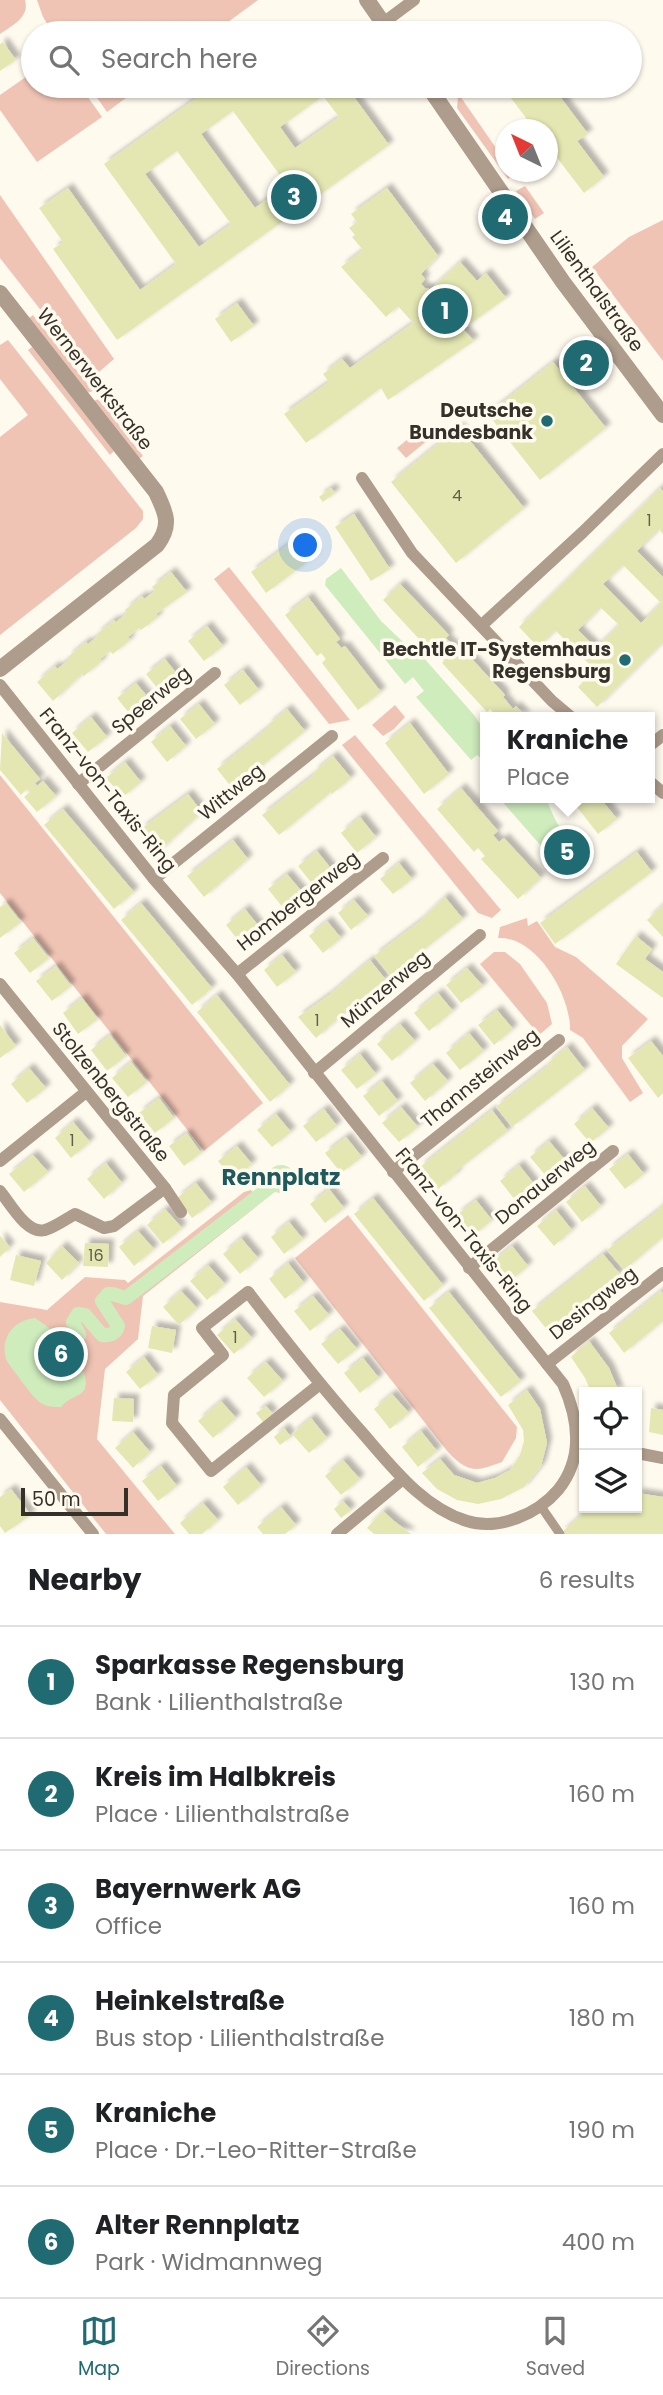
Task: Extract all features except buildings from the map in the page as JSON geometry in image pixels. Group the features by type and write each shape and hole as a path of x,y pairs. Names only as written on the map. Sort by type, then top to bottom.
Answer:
{"street":[{"path":"367,0 381,21"},
{"path":"393,21 414,0"},
{"name":"Lilienthalstraße","path":"436,98 563,282 663,415"},
{"name":"Wernerwerkstraße","path":"0,293 156,492 165,510 167,522 165,535 157,545 0,669"},
{"path":"482,625 663,454"},
{"path":"362,478 412,553 565,712"},
{"name":"Speerweg","path":"78,783 215,673"},
{"name":"Franz-von-Taxis-Ring","path":"0,685 154,879 237,974 548,1364 563,1384 572,1403 579,1432"},
{"name":"Wittweg","path":"154,879 332,736"},
{"name":"Hombergerweg","path":"237,974 383,858"},
{"name":"Münzerweg","path":"314,1073 480,935"},
{"name":"Stolzenbergstraße","path":"0,984 5,1001 86,1092 165,1188 181,1212"},
{"name":"Thannsteinweg","path":"393,1172 559,1040"},
{"path":"0,1161 86,1092"},
{"name":"Donauerweg","path":"469,1268 613,1151"},
{"path":"0,1191 28,1225 37,1230 45,1230 75,1214 104,1228 114,1226 165,1188"},
{"name":"Desingweg","path":"548,1364 663,1273"},
{"name":"Franz-von-Taxis-Ring","path":"320,1384 211,1471 172,1423 174,1395 223,1355 202,1328 248,1292 320,1384 403,1479 444,1511 479,1529 516,1518 540,1505 557,1491 567,1477 579,1447"},
{"path":"0,1419 93,1534"},
{"path":"642,1454 663,1458"},
{"path":"337,1534 403,1479"},
{"path":"540,1505 560,1534"}],"shaded area":[{"path":"0,0 25,0 26,6 23,16 0,34"},
{"path":"37,0 258,0 229,21 46,21"},
{"path":"21,80 21,98 89,98 102,117 37,162 0,110 0,95"},
{"path":"97,98 126,98 107,112"},
{"path":"458,98 461,98 495,147 495,161 457,108"},
{"path":"525,186 544,213 535,219 516,191"},
{"path":"0,195 114,359 93,377 0,258"},
{"path":"663,220 663,361 592,267 629,237"},
{"path":"582,269 605,301 597,307 578,279 577,274"},
{"path":"33,315 93,391 87,393 29,318"},
{"path":"8,340 143,511 143,519 136,528 0,635 0,437 28,415 0,379 0,345"},
{"path":"32,347 114,451 110,455 28,350"},
{"path":"99,399 143,456 139,459 93,401"},
{"path":"425,425 433,436 406,458 397,448"},
{"path":"229,567 350,720 329,724 214,579"},
{"path":"341,568 381,621 423,657 474,715 480,724 480,758 477,755 471,760 416,697 424,691 413,677 405,684 325,585 326,579"},
{"path":"395,705 405,717 383,736 372,725"},
{"path":"355,735 501,910 492,918 478,913 342,745"},
{"path":"0,775 263,1103 204,1151 0,893"},
{"path":"503,803 548,803 562,830 592,848 563,871"},
{"path":"527,918 528,926 537,921 555,947 576,957 648,1019 622,1046 622,1058 643,1093 630,1102 583,1038 570,1030 565,1001 549,970 526,947 512,940 498,938 500,927"},
{"path":"494,952 505,952 520,964 547,1003 552,1024 539,1035 480,964"},
{"path":"281,1165 291,1169 295,1179 291,1189 281,1193 271,1189 267,1179 271,1169"},
{"path":"251,1190 260,1199 257,1206 143,1296 138,1339 105,1369 97,1439 175,1534 106,1534 0,1400 0,1302 47,1310 85,1277 125,1280 128,1283 244,1192"},
{"path":"348,1215 517,1427 516,1438 502,1462 473,1469 461,1464 448,1452 295,1258"},
{"path":"35,1318 48,1327 84,1373 86,1381 83,1391 61,1407 47,1406 38,1401 6,1359 5,1344 10,1331 21,1322"}],"waterway":[{"path":"65,1346 79,1335 73,1322 78,1314 85,1315 102,1335 114,1333 118,1326 102,1301 108,1294 126,1298 270,1187"}],"place":[{"name":"Bayernwerk AG","path":"294,197"},
{"name":"Heinkelstraße","path":"505,217"},
{"name":"Sparkasse Regensburg","path":"445,311"},
{"name":"Kreis im Halbkreis","path":"586,363"},
{"name":"Deutsche Bundesbank","path":"547,421"},
{"name":"Bechtle IT-Systemhaus Regensburg","path":"625,660"},
{"name":"Kraniche","path":"567,852"},
{"name":"Alter Rennplatz","path":"61,1354"}],"district":[{"name":"Rennplatz","path":"281,1177"}]}
